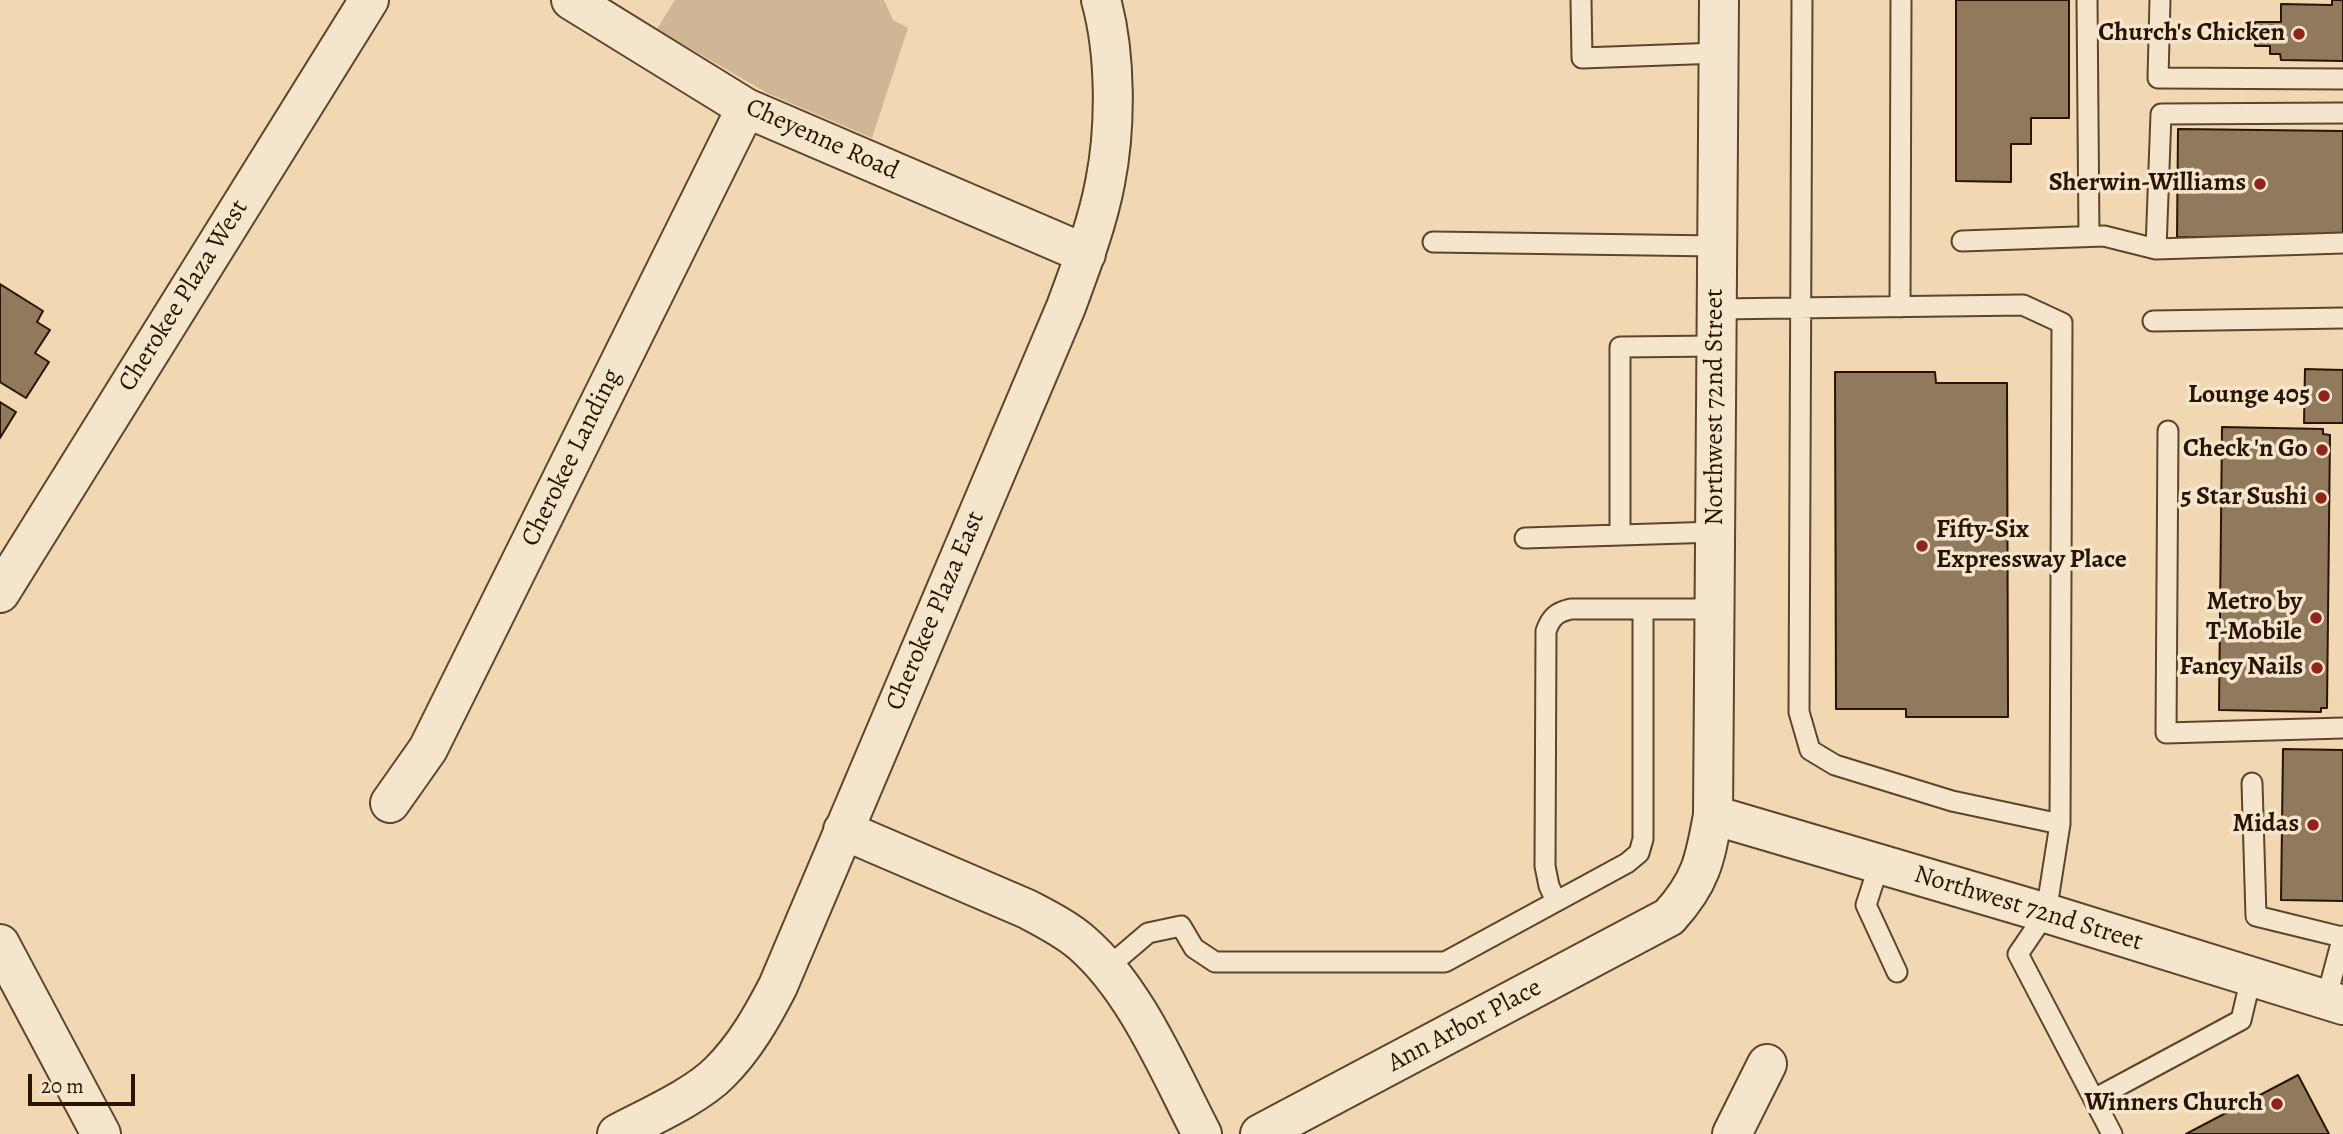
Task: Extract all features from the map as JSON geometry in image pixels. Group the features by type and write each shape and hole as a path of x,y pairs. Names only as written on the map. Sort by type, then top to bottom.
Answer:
{"street":[{"name":"Cherokee Plaza West","path":"0,593 369,0"},
{"name":"Cheyenne Road","path":"572,0 746,108 1086,254"},
{"name":"Northwest 72nd Street","path":"1669,917 1692,888 1704,859 1713,815 1719,0"},
{"name":"Cherokee Plaza East","path":"617,1134 681,1100 720,1073 756,1028 778,986 1066,307 1086,254 1105,182 1112,119 1113,4"},
{"name":"Cherokee Landing","path":"390,803 428,750 746,108"},
{"name":"Northwest 72nd Street","path":"1713,815 2046,913 2335,1003"},
{"path":"842,830 1055,923 1081,942 1107,968 1136,1010 1202,1134"},
{"name":"Ann Arbor Place","path":"1260,1134 1669,917"},
{"path":"0,944 101,1134"},
{"path":"1732,1134 1767,1064"}],"lane":[{"path":"1581,0 1582,58 1719,53"},
{"path":"1802,0 1799,712 1810,750 1835,765 1939,797 2060,824"},
{"path":"1900,0 1900,307"},
{"path":"2087,0 2089,236"},
{"path":"2160,0 2158,78 2343,79"},
{"path":"2156,249 2161,114 2343,113"},
{"path":"1962,241 2104,236 2156,249 2343,243"},
{"path":"1433,242 1717,246"},
{"path":"1620,535 1620,347 1801,309 2023,305 2062,323 2060,824 2046,913 2018,954 2112,1134"},
{"path":"2153,321 2343,318"},
{"path":"2168,431 2166,733 2343,728"},
{"path":"1525,538 1716,532"},
{"path":"1556,901 1549,886 1545,866 1546,631 1550,620 1560,611 1571,609 1714,609"},
{"path":"1107,968 1148,933 1181,926 1194,948 1215,962 1444,962 1626,863 1639,853 1643,839 1643,609"},
{"path":"2252,783 2256,916 2343,936 2335,1003"},
{"path":"1879,865 1866,905 1897,972"},
{"path":"2094,1099 2241,1020 2252,978"}],"shaded area":[{"path":"675,0 884,0 893,20 908,28 872,138 767,93 657,29"}],"building":[{"path":"1956,0 2069,0 2069,118 2031,118 2031,144 2011,144 2011,182 1956,181"},
{"name":"Church's Chicken","path":"2332,0 2343,0 2343,61 2281,60 2280,54 2270,54 2270,46 2255,46 2255,22 2281,22 2281,4 2332,5"},
{"name":"Sherwin-Williams","path":"2178,129 2343,131 2343,240 2177,237"},
{"path":"0,284 43,311 37,322 50,330 35,353 49,362 26,398 0,382"},
{"name":"Lounge 405","path":"2305,369 2343,370 2343,423 2304,423"},
{"name":"Fifty-Six Expressway Place","path":"1835,372 1935,372 1936,383 2007,383 2008,717 1906,717 1906,709 1836,709"},
{"path":"0,402 16,412 0,438"},
{"path":"2222,427 2323,429 2323,434 2330,435 2327,708 2321,708 2321,712 2219,710"},
{"name":"Midas","path":"2283,749 2343,750 2343,901 2281,900"},
{"name":"Winners Church","path":"2298,1075 2329,1134 2186,1134"}],"place":[{"name":"Church's Chicken","path":"2299,34"},
{"name":"Sherwin-Williams","path":"2260,184"},
{"name":"Lounge 405","path":"2324,396"},
{"name":"Check 'n Go","path":"2322,450"},
{"name":"5 Star Sushi","path":"2321,498"},
{"name":"Fifty-Six Expressway Place","path":"1922,546"},
{"name":"Metro by T-Mobile","path":"2316,618"},
{"name":"Fancy Nails","path":"2317,668"},
{"name":"Midas","path":"2313,825"},
{"name":"Winners Church","path":"2277,1104"}]}
